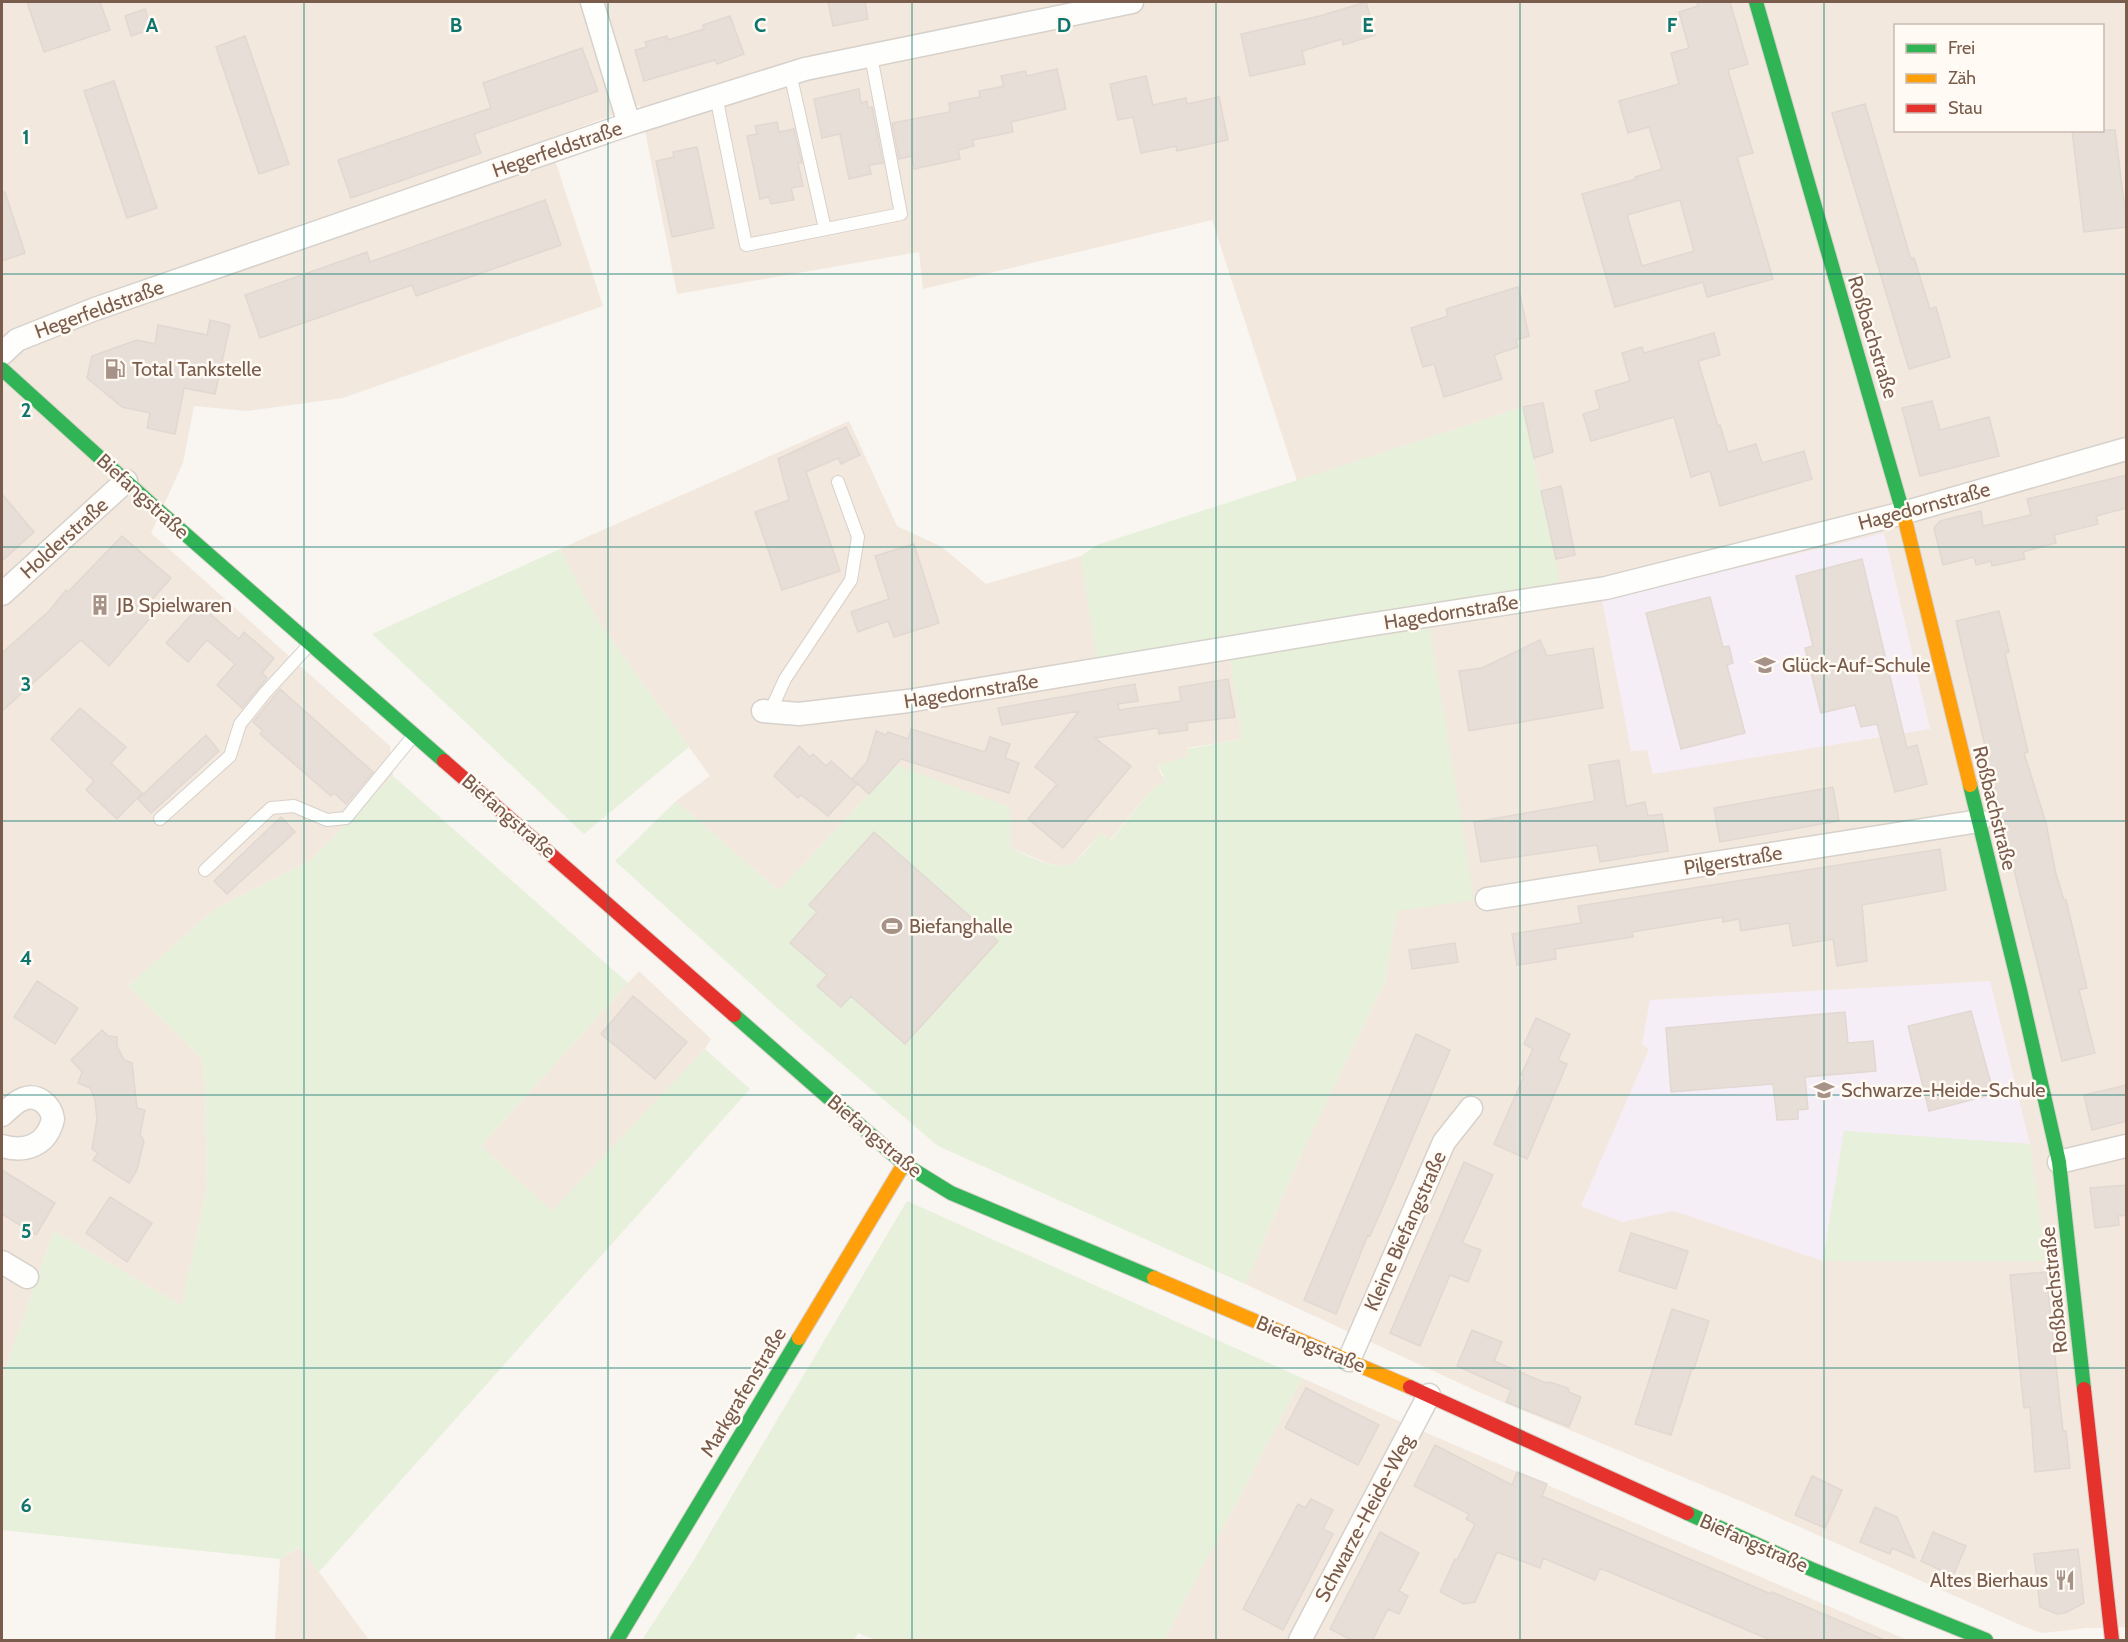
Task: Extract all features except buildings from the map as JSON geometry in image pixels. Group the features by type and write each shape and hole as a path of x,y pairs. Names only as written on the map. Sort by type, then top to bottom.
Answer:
{"main road":[{"name":"Roßbachstraße","path":"1756,2 1903,513 1979,821 2059,1162 2112,1641"},
{"name":"Biefangstraße","path":"2,369 126,481 904,1164 951,1193 1349,1360 1811,1569 1965,1636 1986,1641"},
{"name":"Markgrafenstraße","path":"616,1641 904,1164"}],"street":[{"path":"591,2 629,124"},
{"name":"Hegerfeldstraße","path":"2,354 17,339 95,309 716,96 790,73 1132,2"},
{"name":"Hagedornstraße","path":"766,711 799,714 908,701 1606,588 1903,513 2127,449"},
{"name":"Holderstraße","path":"2,594 126,481"},
{"name":"Pilgerstraße","path":"1487,899 1979,821"},
{"path":"2,1115 23,1098 35,1098 43,1100 53,1119 47,1135 41,1142 22,1148 2,1146"},
{"name":"Kleine Biefangstraße","path":"1349,1360 1444,1142 1470,1108"},
{"path":"2059,1162 2127,1146"},
{"path":"2,1262 27,1277"},
{"name":"Schwarze-Heide-Weg","path":"1300,1641 1429,1395"}],"lane":[{"path":"716,96 746,245 901,214 872,56"},
{"path":"790,73 825,229"},
{"path":"766,711 851,580 858,537 837,482"},
{"path":"160,819 230,756 240,724 265,693 311,644"},
{"path":"205,870 271,808 294,806 327,820 346,818 415,734"}],"shaded area":[{"path":"2,2 2126,2 2126,1627 2086,1628 2042,1633 2025,1627 1750,1505 1481,1393 1245,1284 1298,1161 1385,981 1397,910 1429,622 1563,601 1523,407 1297,481 1212,220 923,289 919,252 677,294 640,105 548,139 603,306 343,398 247,411 194,406 183,463 151,533 390,746 393,776 311,860 214,910 128,986 202,1058 205,1086 207,1187 182,1306 54,1231 2,1379"},
{"path":"849,421 897,526 942,547 986,584 1081,556 1101,682 1230,659 1242,739 1187,748 1188,757 1158,765 1166,781 1152,789 1110,840 1101,833 1074,863 1064,867 1047,863 1011,848 896,765 779,891 676,801 710,776 597,620 560,549"},
{"name":"Glück-Auf-Schule","path":"1884,533 1930,729 1653,774 1647,750 1631,751 1602,600"},
{"path":"639,971 711,1039 705,1049 553,1212 481,1146"},
{"name":"Schwarze-Heide-Schule","path":"1990,981 2030,1144 1844,1131 1823,1261 1674,1211 1622,1222 1581,1206 1649,1049 1642,1044 1650,1000"},
{"path":"1302,1378 1399,1421 1907,1640 1164,1640"},
{"path":"300,1547 369,1640 275,1640 280,1559"}],"green space":[{"path":"1523,407 1560,583 1097,663 1081,556 1097,545"},
{"path":"560,549 597,620 689,747 584,834 372,634"},
{"path":"1429,622 1474,900 1397,911 1385,981 1298,1161 1245,1284 938,1146 794,1023 615,861 676,801 779,891 896,765 1010,807 1011,848 1052,865 1068,865 1075,862 1101,833 1111,840 1152,789 1166,781 1158,765 1187,757 1187,749 1242,739 1230,659"},
{"path":"393,776 628,983 481,1146 552,1211 705,1049 750,1089 319,1572 299,1547 280,1559 2,1530 2,1379 54,1231 182,1306 207,1187 205,1086 202,1058 128,986 214,910 311,860"},
{"path":"1844,1131 2030,1144 2046,1261 1823,1261"},
{"path":"907,1201 1302,1378 1164,1640 875,1640 858,1633 854,1640 642,1640 694,1560"}],"traffic: fast":[{"path":"1756,2 1904,516"},
{"path":"2,369 151,504 444,761"},
{"path":"1970,785 2059,1162 2084,1389"},
{"path":"734,1015 904,1164 951,1193 1154,1278"},
{"path":"617,1640 799,1338"},
{"path":"1687,1513 1811,1569 1986,1640"}],"traffic: slow":[{"path":"1904,516 1970,785"},
{"path":"799,1338 904,1164"},
{"path":"1154,1278 1410,1387"}],"traffic: jam":[{"path":"444,761 734,1015"},
{"path":"1410,1387 1687,1513"},
{"path":"2084,1389 2112,1640"}],"place":[{"name":"Total Tankstelle","path":"115,369"},
{"name":"JB Spielwaren","path":"100,605"},
{"name":"Glück-Auf-Schule","path":"1765,665"},
{"name":"Biefanghalle","path":"892,926"},
{"name":"Schwarze-Heide-Schule","path":"1824,1090"},
{"name":"Altes Bierhaus","path":"2065,1580"}]}
